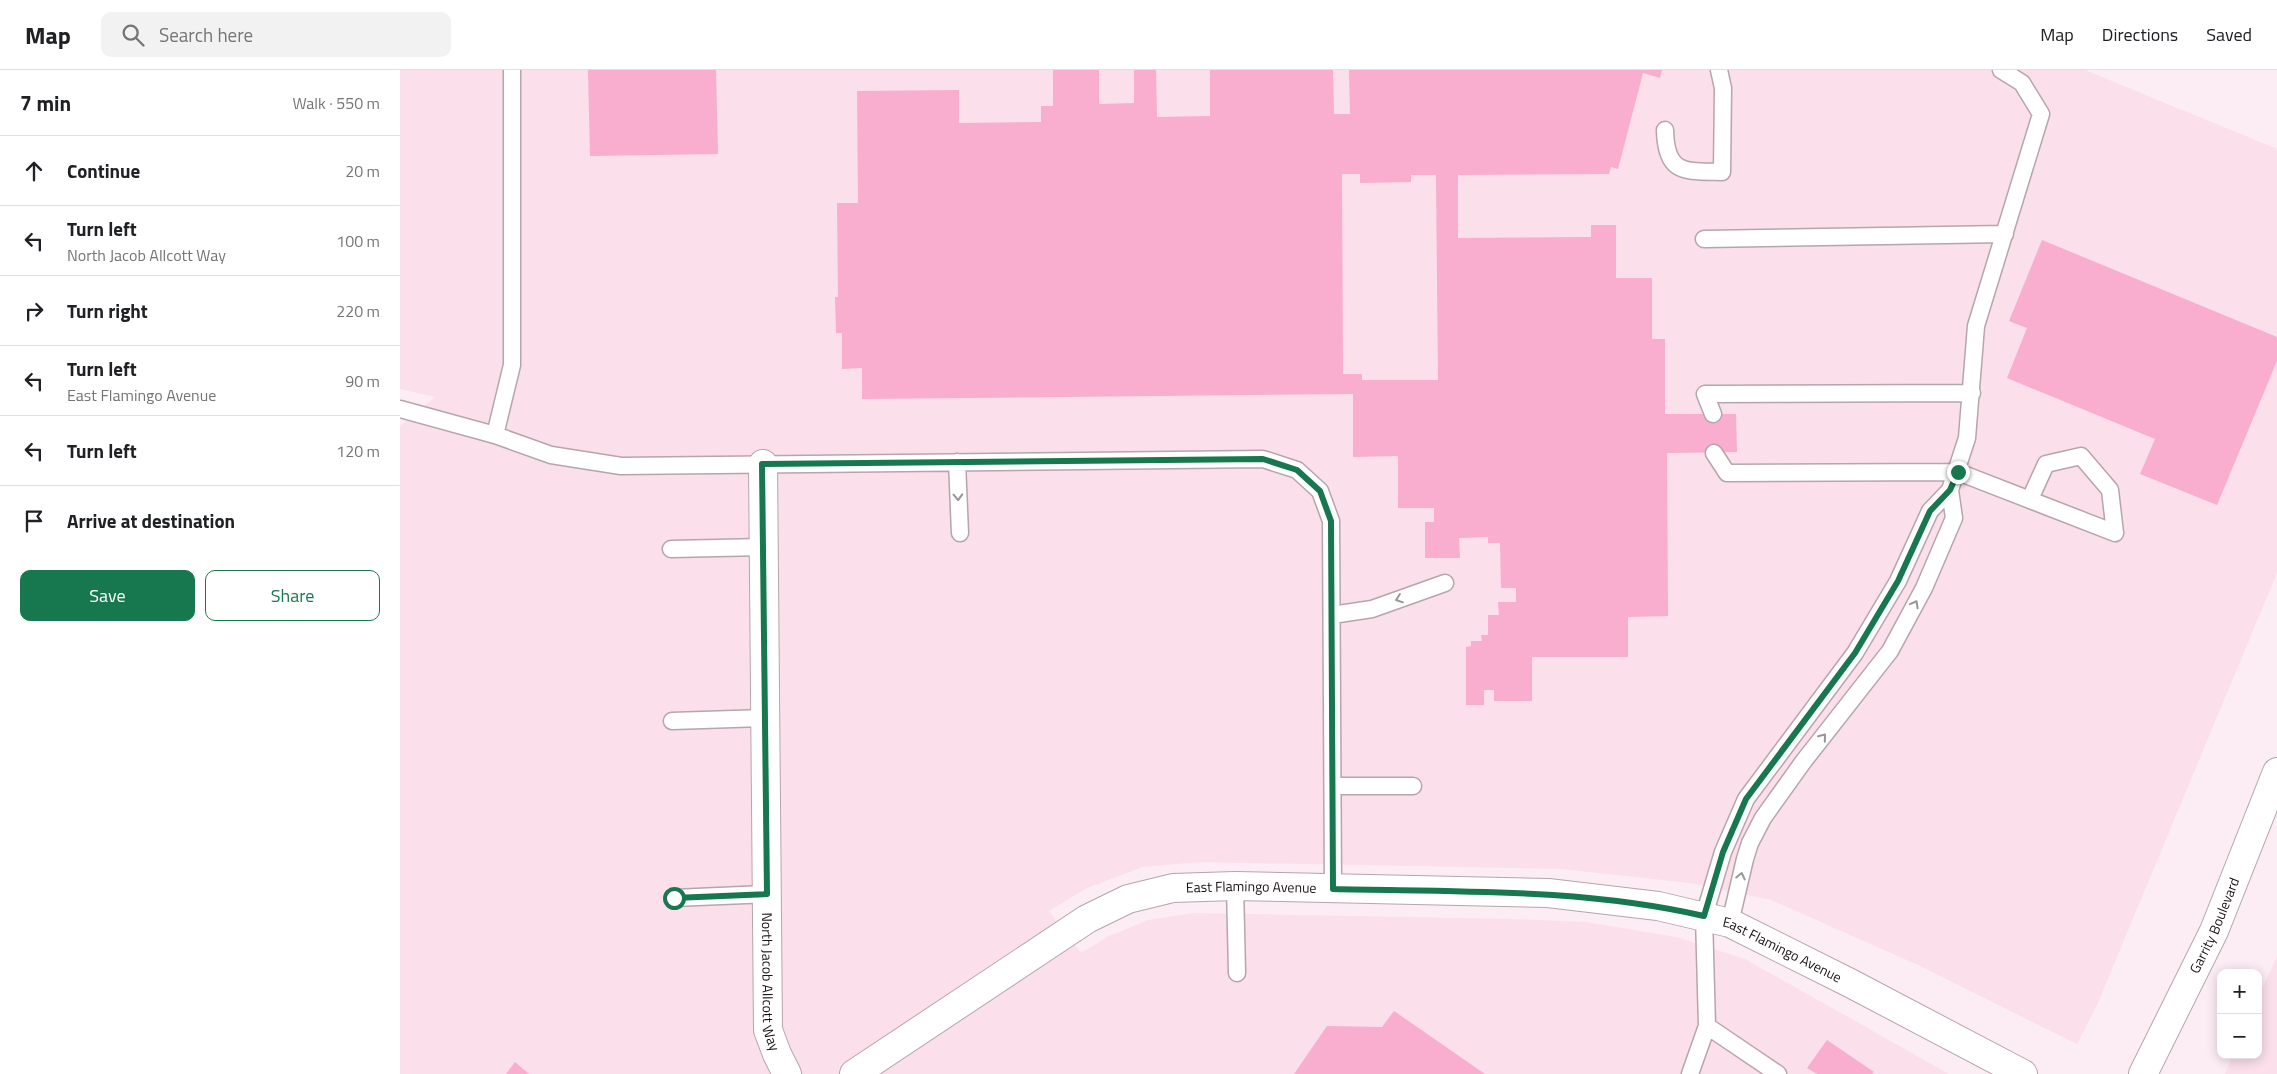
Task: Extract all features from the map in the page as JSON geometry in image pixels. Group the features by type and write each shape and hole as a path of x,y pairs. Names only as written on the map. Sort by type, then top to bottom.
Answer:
{"street":[{"name":"North Jacob Allcott Way","path":"762,464 768,1030 776,1054 787,1074"},
{"name":"Garrity Boulevard","path":"2143,1074 2214,931 2277,772"},
{"name":"East Flamingo Avenue","path":"854,1074 1095,915 1128,899 1173,888 1235,886 1548,894 1658,906 1704,916 1730,923 1850,983 2023,1074"}],"lane":[{"path":"495,435 512,365 512,70"},
{"path":"1665,130 1666,146 1671,160 1685,172 1722,172 1723,88 1719,70"},
{"path":"1690,1074 1707,1026 1704,916 1723,852 1746,799 1855,653 1898,581 1930,511 1950,490 1958,472 1967,438 1976,326 2041,114 2022,83 2001,70"},
{"path":"1704,238 2005,234"},
{"path":"1713,414 1705,394 1972,393"},
{"path":"400,409 495,435 551,455 621,466 1263,459 1297,470 1320,491 1331,521 1333,889"},
{"path":"1714,453 1728,473 1958,472 2115,533 2110,490 2081,456 2046,464 2030,499"},
{"path":"957,462 960,533"},
{"path":"1730,923 1750,843 1763,818 1802,762 1890,651 1924,588 1954,518 1950,490"},
{"path":"671,549 764,547"},
{"path":"1332,616 1372,609 1445,583"},
{"path":"672,721 765,718"},
{"path":"1333,786 1413,786"},
{"path":"1235,886 1237,973"},
{"path":"674,898 767,894"},
{"path":"1707,1026 1778,1074"}],"shaded area":[{"path":"400,70 2085,70 2277,149 2277,573 2097,1005 2077,1044 1918,965 1771,900 1690,883 1562,869 1199,862 1143,867 1087,888 1049,911 1081,953 1109,936 1148,920 1194,913 1586,922 1676,937 1745,959 1949,1074 400,1074 400,426 435,397 400,389"},
{"path":"2277,956 2277,1074 2225,1074 2231,1059 2262,1059 2262,989"}],"building":[{"path":"588,70 716,70 718,154 590,156"},
{"path":"1053,70 1099,70 1099,104 1134,103 1134,70 1156,70 1157,117 1210,116 1210,70 1333,70 1334,114 1350,114 1349,70 1662,70 1660,78 1643,73 1618,169 1611,167 1609,174 1458,175 1458,238 1591,237 1591,225 1616,225 1616,278 1652,278 1652,339 1665,339 1665,414 1736,414 1737,452 1667,453 1668,616 1628,617 1628,657 1532,657 1532,701 1494,701 1494,690 1484,690 1484,705 1466,705 1466,647 1471,646 1471,641 1482,641 1481,635 1488,635 1488,615 1499,615 1498,602 1516,602 1516,588 1501,588 1500,543 1488,543 1488,537 1459,538 1460,558 1425,558 1425,522 1434,522 1434,508 1398,508 1398,456 1353,457 1353,394 862,399 862,368 842,369 842,333 836,333 835,297 838,297 837,203 858,203 857,91 959,90 959,123 1041,122 1041,106 1053,106","holes":["1342,174 1360,174 1360,183 1411,182 1411,175 1436,175 1438,380 1362,380 1362,374 1343,374"]},
{"path":"2042,240 2277,337 2277,361 2217,505 2140,474 2155,439 2007,378 2027,328 2009,321"},
{"path":"1394,1011 1485,1074 1294,1074 1327,1026 1382,1027"},
{"path":"1827,1040 1874,1072 1872,1074 1817,1074 1807,1068"},
{"path":"515,1062 529,1074 506,1074"}],"route":[{"path":"674,898 767,894 762,464 1263,459 1297,470 1320,491 1331,521 1333,889 1548,894 1658,906 1704,916 1723,852 1746,799 1855,653 1898,581 1930,511 1950,490 1958,472"}]}
